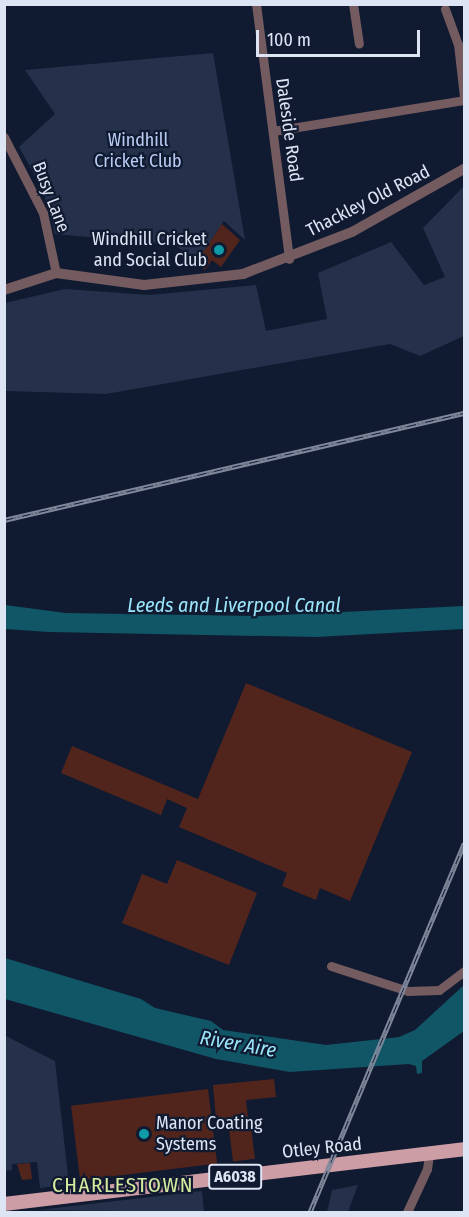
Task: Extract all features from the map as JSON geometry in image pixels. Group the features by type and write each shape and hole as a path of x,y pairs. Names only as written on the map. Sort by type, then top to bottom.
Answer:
{"main road":[{"name":"Otley Road","path":"4,1204 465,1149"}],"street":[{"name":"Daleside Road","path":"256,4 290,259"},
{"path":"353,4 359,44"},
{"path":"273,131 465,98 458,44 445,9"},
{"name":"Busy Lane","path":"4,136 43,213 56,273"},
{"name":"Thackley Old Road","path":"4,290 56,273 144,285 243,274 290,259 352,232 465,169"},
{"path":"331,966 408,991 439,990 465,971"},
{"path":"406,1212 428,1169 429,1154"}],"green space":[{"name":"Windhill Cricket Club","path":"213,53 245,240 224,221 197,262 175,245 55,234 43,190 19,147 55,114 25,70"},
{"path":"464,186 464,336 420,356 390,344 106,394 5,391 5,303 65,289 149,295 256,285 266,331 327,319 318,273 391,242 424,285 445,277 423,228"},
{"path":"4,1035 55,1061 69,1184 40,1188 37,1162 12,1164 12,1170 5,1171"},
{"path":"358,1185 348,1212 327,1212 332,1190"},
{"path":"202,1191 204,1212 38,1210"}],"water":[{"path":"5,605 66,613 261,616 464,606 464,629 316,637 49,632 5,629"},
{"name":"River Aire","path":"5,958 141,999 155,1008 211,1021 223,1030 326,1045 399,1037 415,1030 464,985 464,1031 422,1061 422,1073 417,1074 416,1066 409,1064 290,1072 216,1059 5,999"}],"building":[{"name":"Windhill Cricket and Social Club","path":"222,224 240,240 221,267 212,260 205,270 196,263"},
{"path":"246,683 412,752 350,901 320,888 316,900 282,886 287,873 179,827 187,808 167,799 161,815 61,773 72,746 198,799"},
{"path":"177,860 257,893 229,965 122,923 142,874 167,884"},
{"path":"274,1079 276,1097 246,1100 248,1117 216,1120 213,1085"},
{"name":"Manor Coating Systems","path":"208,1089 217,1163 80,1180 71,1106"},
{"path":"251,1127 255,1159 233,1161 229,1130"},
{"path":"30,1163 32,1179 22,1180 17,1164"}],"railway":[{"path":"4,520 464,413"},
{"path":"310,1212 464,843"}],"place":[{"name":"Windhill Cricket and Social Club","path":"219,250"},
{"name":"Manor Coating Systems","path":"144,1134"}],"district":[{"name":"CHARLESTOWN","path":"123,1185"}],"water label":[{"name":"Leeds and Liverpool Canal","path":"234,605"}]}
